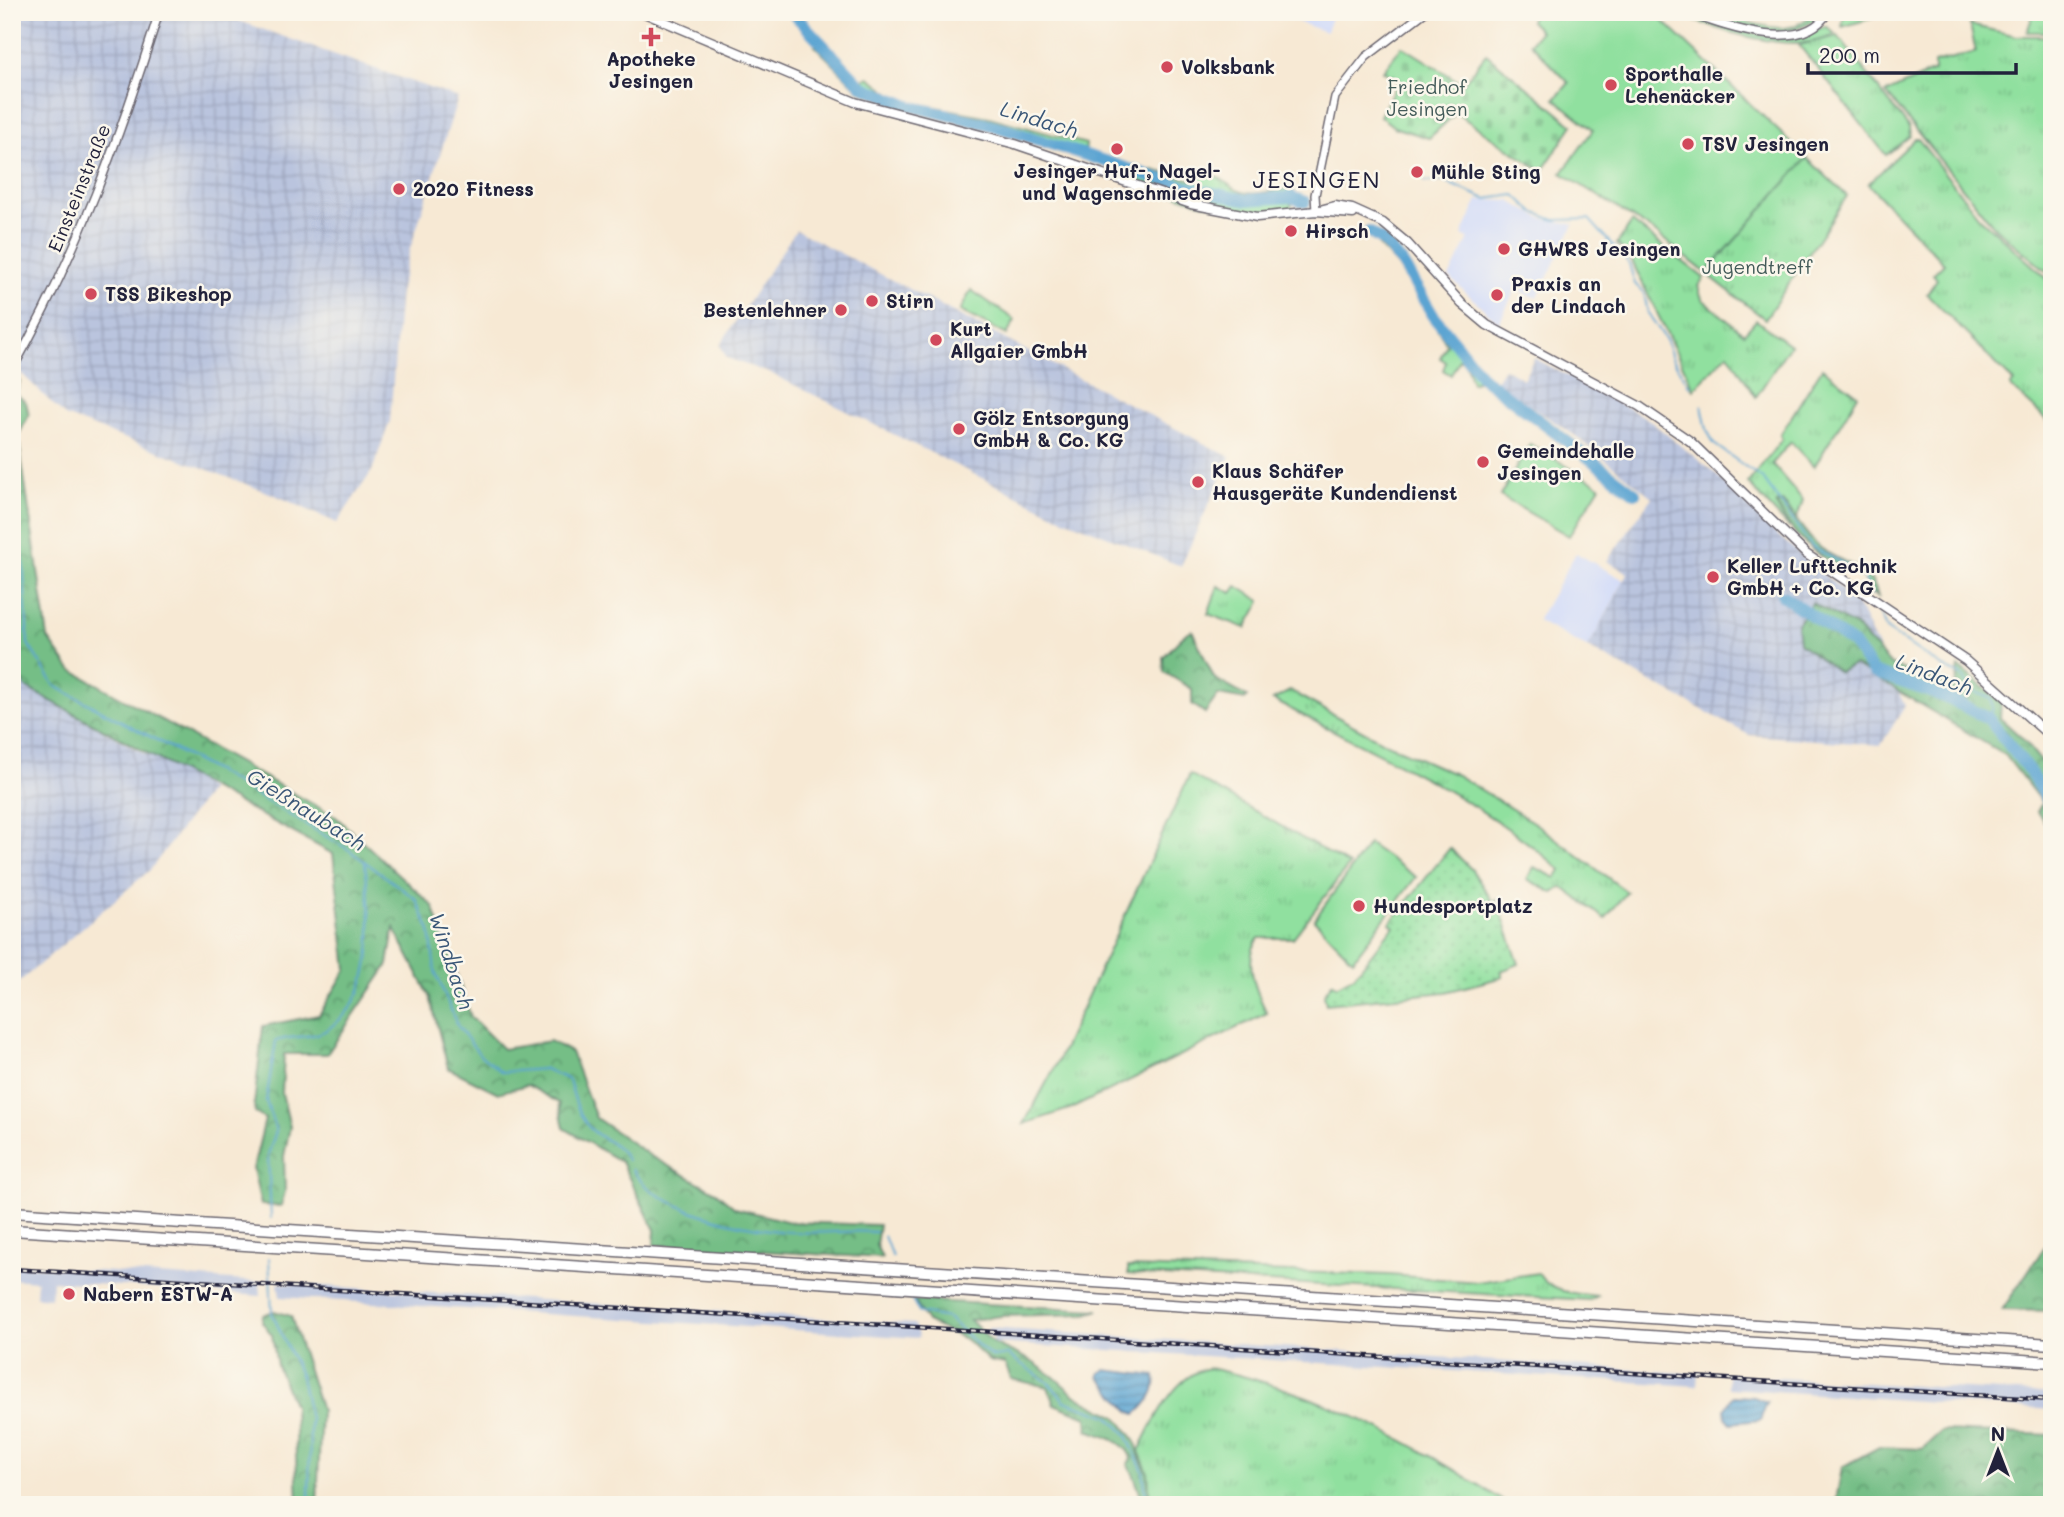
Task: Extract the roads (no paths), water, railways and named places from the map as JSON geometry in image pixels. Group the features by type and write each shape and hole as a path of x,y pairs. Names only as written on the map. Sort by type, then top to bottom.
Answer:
{"highway":[{"path":"12,1212 2052,1344"},
{"path":"12,1230 2052,1362"}],"main road":[{"path":"642,12 864,105 1015,144 1202,206 1257,217 1316,211 1335,206 1366,215 1402,239 1451,294 1487,325 1639,407 1690,441 1806,554 1966,661 2052,738"}],"street":[{"name":"Einsteinstraße","path":"12,370 71,251 103,177 159,12"},
{"path":"1316,211 1315,195 1335,97 1366,57 1425,12"},
{"path":"1685,12 1745,30 1779,36 1801,33 1827,15"}],"water":[{"path":"1105,1370 1155,1376 1151,1397 1136,1414 1129,1411 1099,1377"},
{"path":"1733,1396 1754,1397 1767,1402 1760,1420 1731,1423 1726,1417 1725,1409"}],"waterway":[{"name":"Lindach","path":"792,12 862,86 909,106 995,126 1182,186 1246,200 1291,197 1305,202"},
{"path":"1425,182 1443,181 1486,199 1515,195 1533,212 1555,220 1589,219 1629,264 1635,284 1644,293 1648,313 1666,340 1672,358 1690,386"},
{"name":"Lindach","path":"1369,232 1384,242 1402,263 1433,315 1483,378 1635,493"},
{"name":"Gießnaubach","path":"12,404 16,415 12,431"},
{"path":"1702,406 1707,430 1714,444 1764,480 1812,547 1862,574 1872,595"},
{"name":"Gießnaubach","path":"12,525 20,540 23,559 28,644 55,686 217,772 349,850 416,899 430,931 435,971 457,1025 480,1055 502,1072 545,1069 569,1080 584,1121 598,1135 616,1146 627,1160"},
{"name":"Lindach","path":"1783,596 1853,644 1873,672 1945,697 1988,718 2028,769 2052,809"},
{"path":"1876,604 1886,629 1941,666 1960,675 1975,692 1991,699 1993,708 1988,718"},
{"name":"Gießnaubach","path":"271,1218 268,1155 276,1131 266,1101 276,1041 310,1036 328,1029 345,1014 357,996 369,953 365,863"},
{"name":"Windbach","path":"632,1169 644,1184 661,1196 705,1216 753,1227 794,1232 876,1232"},
{"name":"Windbach","path":"884,1236 892,1257"},
{"name":"Gießnaubach","path":"269,1258 272,1313 301,1377 310,1419 309,1505"},
{"name":"Windbach","path":"911,1299 920,1313 948,1318 988,1354 994,1357 1008,1355 1049,1383 1065,1401 1108,1416 1126,1434 1143,1471 1146,1497 1152,1505"}],"railway":[{"path":"12,1269 2052,1400"}],"place":[{"name":"Apotheke Jesingen","path":"651,37"},
{"name":"Volksbank","path":"1167,67"},
{"name":"Sporthalle Lehenäcker","path":"1611,85"},
{"name":"TSV Jesingen","path":"1688,144"},
{"name":"Jesinger Huf-, Nagel- und Wagenschmiede","path":"1117,149"},
{"name":"Mühle Sting","path":"1417,172"},
{"name":"2020 Fitness","path":"399,189"},
{"name":"Hirsch","path":"1291,231"},
{"name":"GHWRS Jesingen","path":"1504,249"},
{"name":"TSS Bikeshop","path":"91,294"},
{"name":"Praxis an der Lindach","path":"1497,295"},
{"name":"Stirn","path":"872,301"},
{"name":"Bestenlehner","path":"841,310"},
{"name":"Kurt Allgaier GmbH","path":"936,340"},
{"name":"Gölz Entsorgung GmbH & Co. KG","path":"959,429"},
{"name":"Gemeindehalle Jesingen","path":"1483,462"},
{"name":"Klaus Schäfer Hausgeräte Kundendienst","path":"1198,482"},
{"name":"Keller Lufttechnik GmbH + Co. KG","path":"1713,577"},
{"name":"Hundesportplatz","path":"1359,906"},
{"name":"Nabern ESTW-A","path":"69,1294"}],"district":[{"name":"JESINGEN","path":"1317,180"}],"park label":[{"name":"Friedhof Jesingen","path":"1427,98"},
{"name":"Jugendtreff","path":"1757,267"}]}
